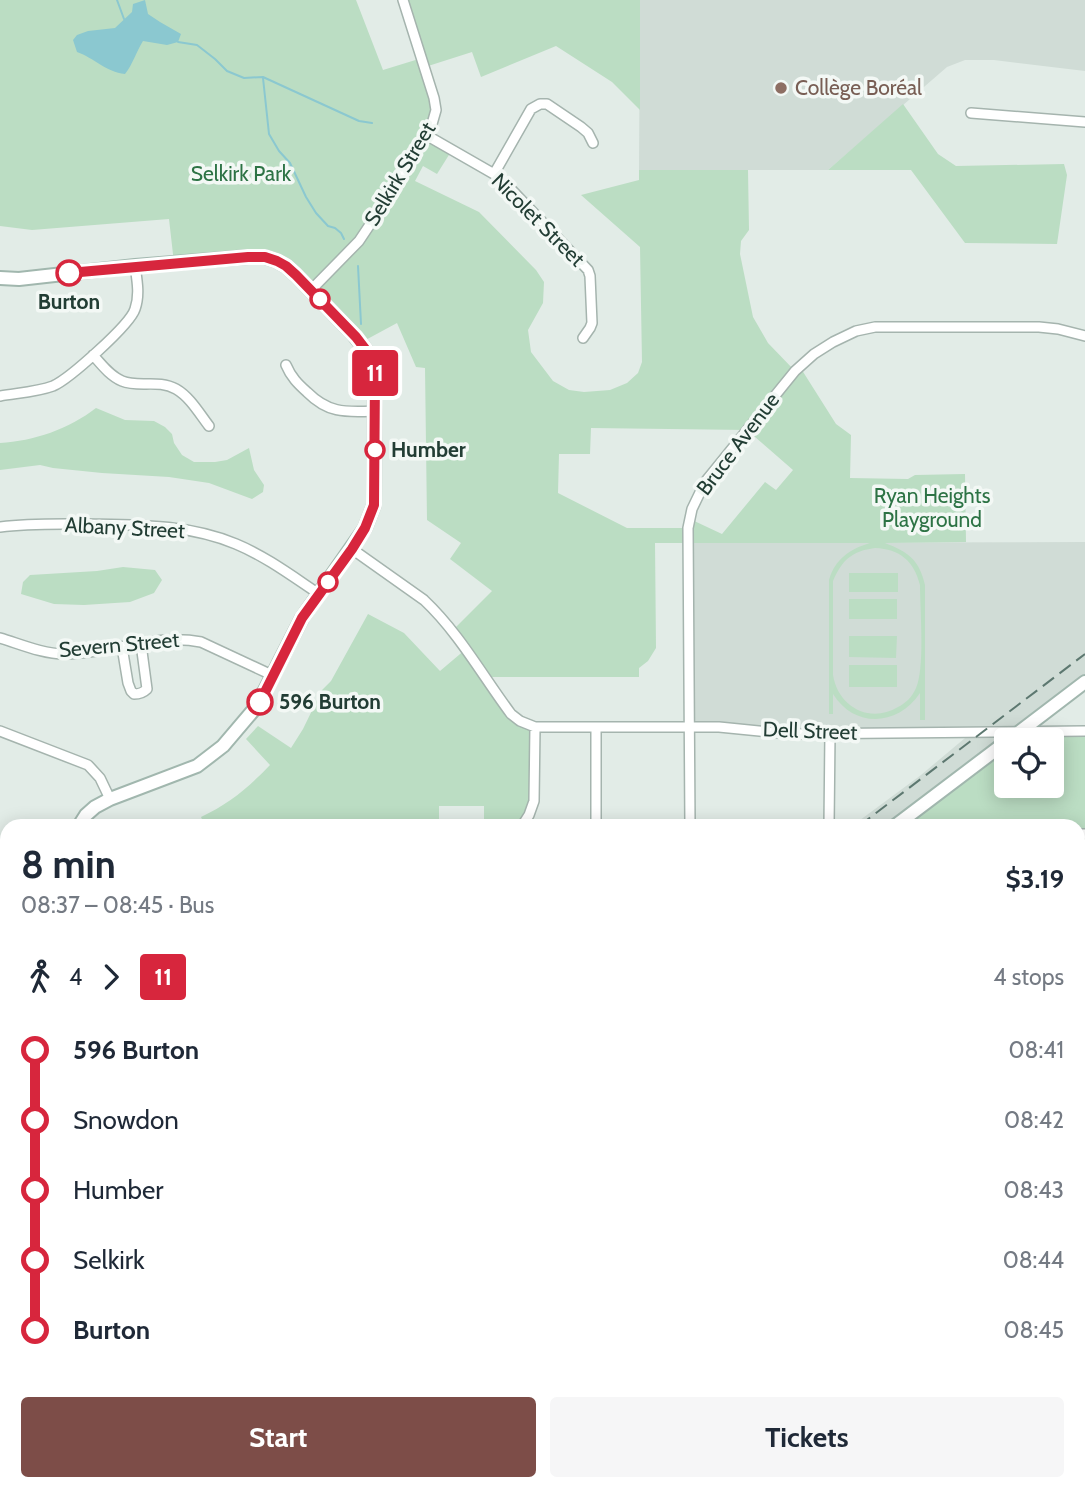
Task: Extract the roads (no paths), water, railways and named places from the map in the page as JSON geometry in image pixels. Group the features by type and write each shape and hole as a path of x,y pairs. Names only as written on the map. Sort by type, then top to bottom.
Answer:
{"street":[{"name":"Selkirk Street","path":"311,290 359,241 426,135 435,116 435,104 404,0"},
{"path":"494,174 531,108 540,104 547,104 581,127 593,143"},
{"path":"971,113 1085,122"},
{"name":"Nicolet Street","path":"426,135 494,174 508,185 588,270 592,323 583,338"},
{"path":"0,278 19,279 135,266 265,257 286,266 354,335 369,354 375,374 374,505 365,528 352,549 295,631 252,714 223,746 197,766 110,799 95,807 83,819"},
{"path":"0,396 53,386 66,378 124,326 136,306 138,288 135,266"},
{"name":"Bruce Avenue","path":"690,819 688,528 692,509 705,482 795,371 833,342 856,331 875,327 1039,327 1058,328 1085,336"},
{"path":"93,355 107,371 123,382 161,383 174,388 188,400 209,426"},
{"path":"286,365 295,380 326,408 375,411"},
{"name":"Albany Street","path":"0,527 30,524 174,527 238,545 319,594"},
{"path":"352,549 433,608 460,640 511,714 535,727 534,802 526,819"},
{"name":"Severn Street","path":"0,638 60,654 179,639 201,642 274,676"},
{"path":"122,647 129,688 134,694 138,694 147,688 141,644"},
{"path":"1025,728 1085,682"},
{"name":"Dell Street","path":"535,727 733,728 790,734 994,731"},
{"path":"596,727 596,819"},
{"path":"0,731 88,765 100,778 110,799"},
{"name":"Dell Street","path":"1064,731 1085,731"},
{"path":"829,819 830,733"},
{"path":"904,819 994,751"}],"water":[{"path":"145,0 148,14 181,34 178,42 167,45 143,41 125,74 112,71 77,52 73,40 77,35 115,28 132,12 133,4"}],"waterway":[{"path":"117,0 124,19"},
{"path":"178,42 197,45 227,71 244,78 263,77 359,121 372,123"},
{"path":"263,78 269,134 290,163 316,213 328,226 341,233 344,239"},
{"path":"358,266 361,324"}],"railway":[{"path":"868,819 1085,654"}],"place":[{"name":"Collège Boréal","path":"781,88"},
{"name":"Burton","path":"69,273"},
{"name":"Humber","path":"375,450"},
{"name":"596 Burton","path":"260,702"}],"park label":[{"name":"Selkirk Park","path":"241,174"},
{"name":"Ryan Heights Playground","path":"932,508"}]}
